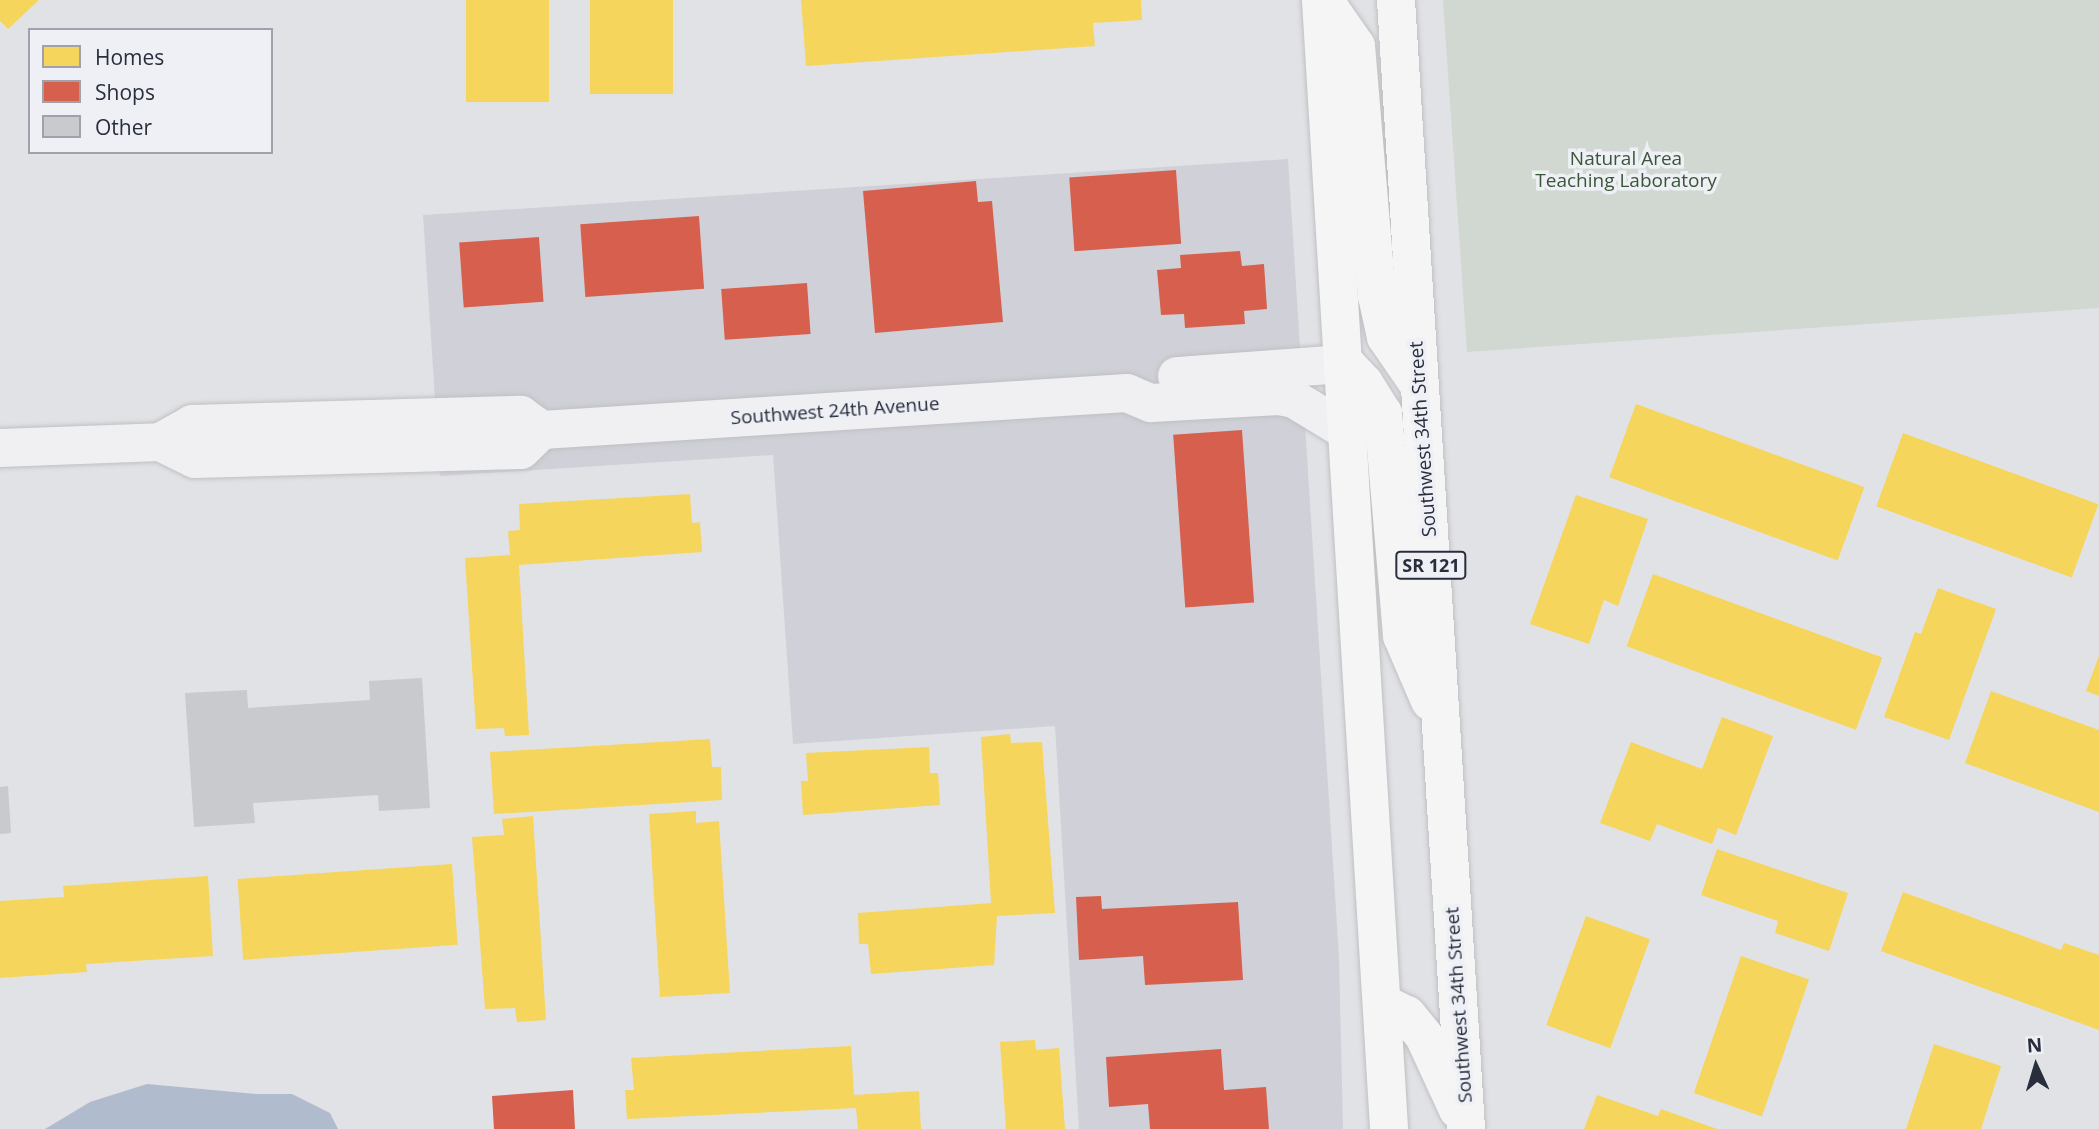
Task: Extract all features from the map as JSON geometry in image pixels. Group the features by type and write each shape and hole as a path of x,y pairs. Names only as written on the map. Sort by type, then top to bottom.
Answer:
{"main road":[{"path":"1323,0 1390,1129"},
{"path":"1323,0 1356,46 1377,296 1386,337 1420,386"},
{"name":"Southwest 34th Street","path":"1396,0 1466,1128"},
{"path":"1346,364 1364,383 1383,414 1402,636 1441,726"},
{"path":"1384,1004 1407,1015 1424,1036 1466,1128"}],"street":[{"name":"Southwest 24th Avenue","path":"1127,393 1148,377 1346,364"},
{"name":"Southwest 24th Avenue","path":"0,448 160,442 195,460 521,450 542,430 1127,393 1151,403 1287,398 1310,406 1350,433"}],"shaded area":[{"path":"1288,159 1339,957 1343,1129 1079,1129 1055,726 793,744 773,455 440,476 423,215"}],"green space":[{"name":"Natural Area Teaching Laboratory","path":"1443,0 2099,0 2099,308 1467,352"}],"water":[{"path":"147,1084 256,1094 292,1094 330,1113 338,1129 45,1129 90,1102"}],"building: Homes":[{"path":"0,0 39,0 8,29 0,21"},
{"path":"466,0 549,0 549,102 466,102"},
{"path":"590,0 673,0 673,94 590,94"},
{"path":"801,0 1141,0 1142,20 1093,23 1095,46 806,66"},
{"path":"1636,404 1864,487 1838,560 1609,477"},
{"path":"1903,433 2098,504 2072,577 1876,506"},
{"path":"690,494 692,523 700,522 702,552 519,565 529,735 505,736 504,728 476,729 465,558 510,555 508,531 520,530 519,504"},
{"path":"1576,495 1648,519 1618,606 1604,600 1589,644 1530,624"},
{"path":"1653,574 1882,657 1856,730 1627,646"},
{"path":"1938,588 1996,609 1949,740 1884,717 1915,632 1921,634"},
{"path":"2099,656 2099,696 2086,691"},
{"path":"1991,691 2099,730 2099,812 1965,763"},
{"path":"1722,717 1773,736 1736,835 1718,828 1712,844 1657,824 1650,841 1600,823 1631,742 1702,769"},
{"path":"1010,734 1011,743 1042,742 1055,913 997,916 994,965 871,974 868,944 859,944 858,913 991,903 981,737"},
{"path":"710,739 712,767 721,767 722,800 494,814 490,752"},
{"path":"929,747 930,773 938,773 940,805 803,815 801,781 808,781 806,753"},
{"path":"696,811 696,823 719,821 730,993 660,997 649,814"},
{"path":"533,816 546,1020 517,1022 515,1008 485,1009 472,837 504,835 502,819"},
{"path":"1717,849 1848,893 1829,951 1775,933 1778,921 1701,895"},
{"path":"452,864 458,945 243,960 238,879"},
{"path":"208,876 213,956 86,964 87,972 0,978 0,901 64,897 63,886"},
{"path":"1903,892 2061,950 2064,943 2099,955 2099,1030 1881,951"},
{"path":"1586,916 1650,939 1610,1048 1546,1025"},
{"path":"1741,956 1809,979 1762,1117 1694,1093"},
{"path":"1035,1040 1036,1050 1059,1048 1065,1129 1006,1129 1000,1042"},
{"path":"1934,1044 2001,1066 1981,1129 1906,1129"},
{"path":"851,1046 854,1095 919,1091 921,1129 858,1129 856,1108 627,1119 625,1090 634,1090 631,1058"},
{"path":"1597,1095 1658,1116 1661,1109 1717,1129 1584,1129"}],"building: Shops":[{"path":"1176,170 1181,244 1074,251 1069,177"},
{"path":"976,181 978,202 992,201 1003,322 875,333 863,191"},
{"path":"699,216 704,289 585,297 580,224"},
{"path":"539,237 544,302 464,307 459,243"},
{"path":"1240,251 1242,266 1264,264 1267,309 1244,311 1245,324 1185,328 1184,314 1161,315 1157,270 1181,268 1180,255"},
{"path":"807,283 811,334 725,340 721,289"},
{"path":"1242,430 1254,603 1185,607 1173,435"},
{"path":"1101,896 1102,909 1238,902 1243,980 1145,985 1143,956 1079,960 1076,897"},
{"path":"1221,1049 1224,1090 1266,1087 1269,1129 1150,1129 1148,1104 1109,1107 1106,1057"},
{"path":"573,1090 575,1129 494,1129 492,1096"}],"building: Other":[{"path":"422,678 430,808 379,811 378,795 253,803 255,823 194,827 185,693 247,690 248,708 370,700 369,681"},
{"path":"8,786 11,833 0,834 0,787"}]}
